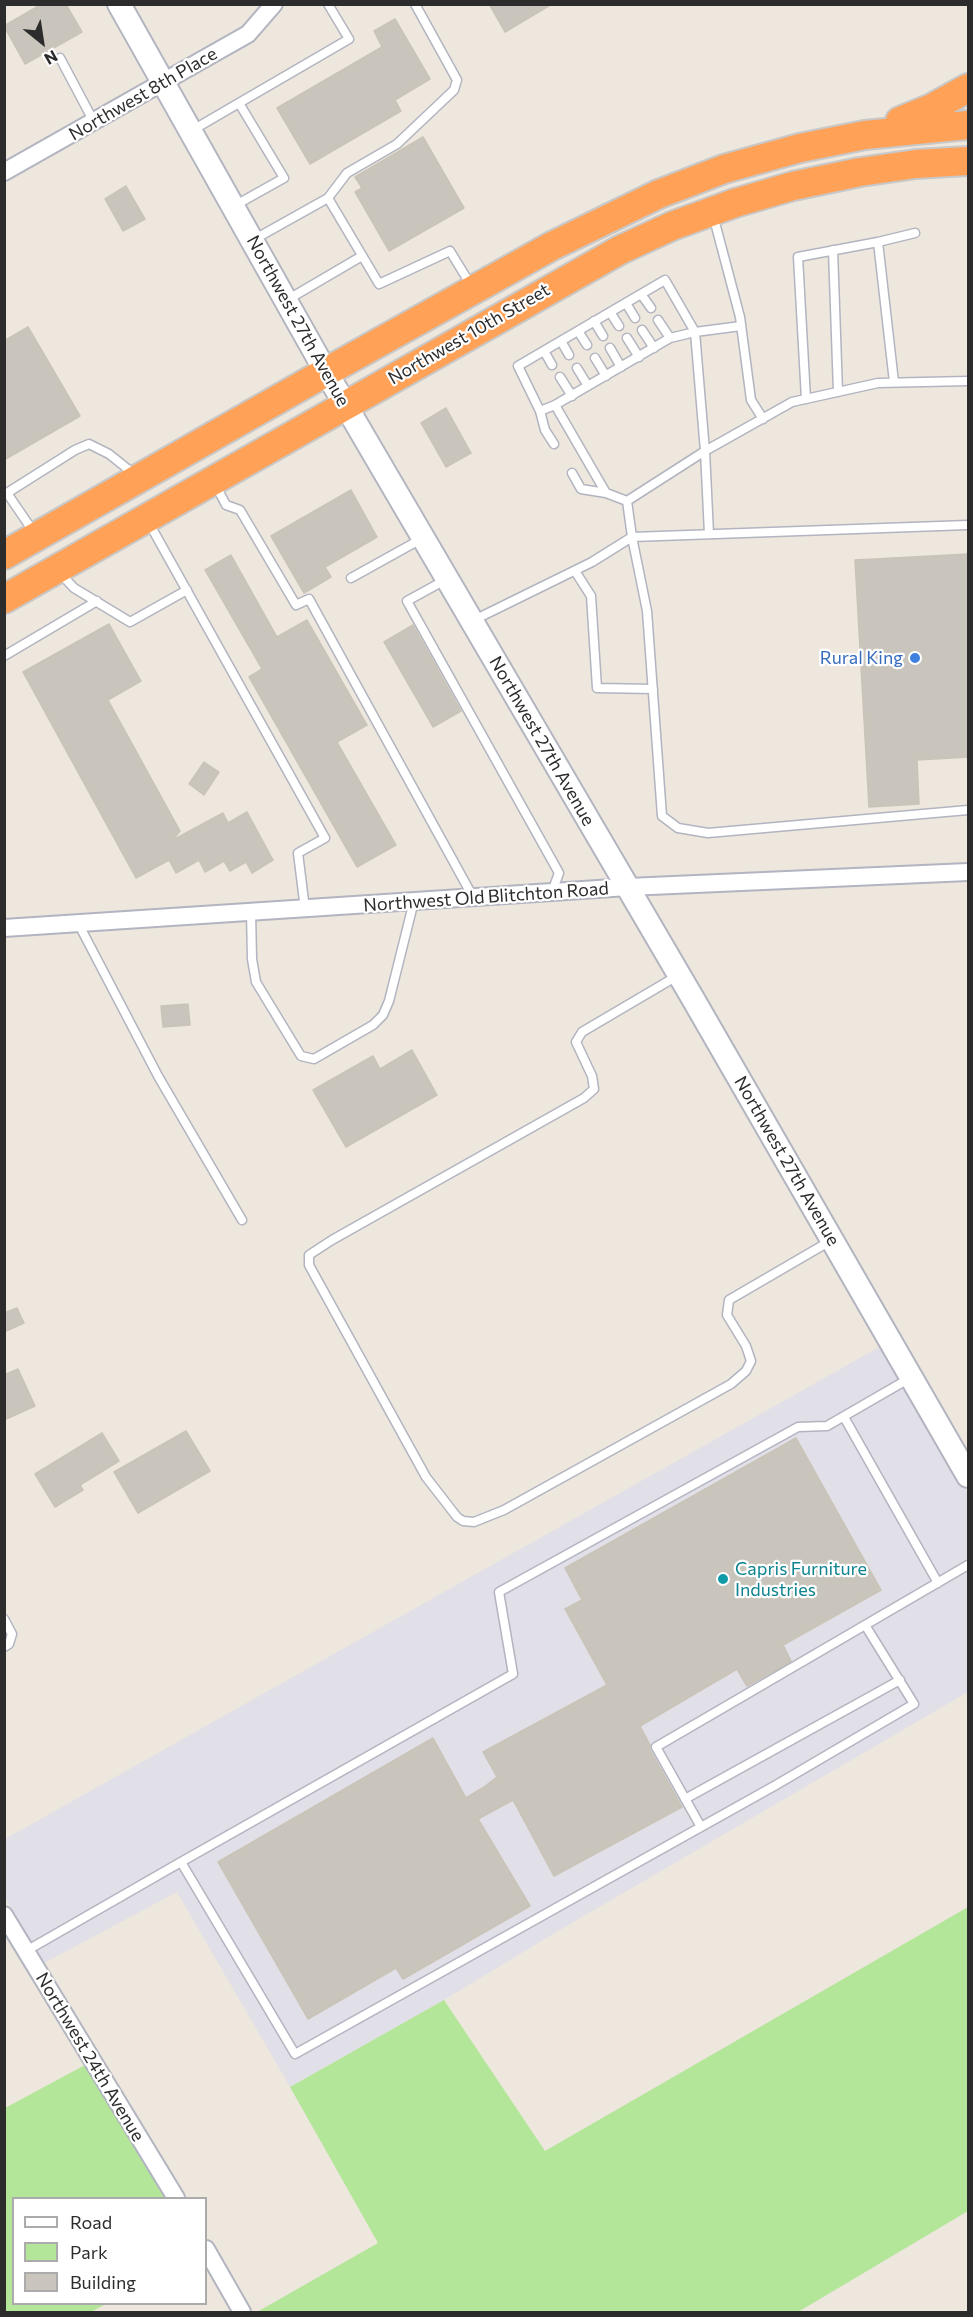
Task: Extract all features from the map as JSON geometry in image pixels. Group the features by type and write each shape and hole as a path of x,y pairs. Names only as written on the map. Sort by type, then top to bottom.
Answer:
{"highway":[{"path":"865,135 932,108 969,88"},
{"name":"Northwest 10th Street","path":"4,555 326,372 601,220 659,194 724,169 800,148 865,135 969,125"},
{"name":"Northwest 10th Street","path":"4,599 620,250 672,226 793,186 860,172 916,164 969,161"},
{"path":"37,536 56,569"}],"street":[{"name":"Northwest 27th Avenue","path":"119,4 345,405 628,887 969,1476"},
{"name":"Northwest 8th Place","path":"4,172 248,34 274,4"},
{"name":"Northwest Old Blitchton Road","path":"4,928 628,887 969,872"},
{"name":"Northwest 24th Avenue","path":"4,1915 175,2197"},
{"path":"207,2251 242,2313"}],"lane":[{"path":"191,131 348,39 328,4"},
{"path":"252,240 328,198 346,173 397,144 456,85 457,80 415,4"},
{"path":"60,58 94,122"},
{"path":"233,206 284,178 239,103"},
{"path":"328,198 379,284 450,251 474,290"},
{"path":"712,211 741,326 751,400 763,419"},
{"path":"806,399 798,257 915,233"},
{"path":"878,242 894,382"},
{"path":"833,250 838,392"},
{"path":"286,300 362,256"},
{"path":"554,444 545,430 540,411 518,366 665,280 695,332 709,534"},
{"path":"641,294 651,308"},
{"path":"626,303 635,318"},
{"path":"610,312 619,326"},
{"path":"658,320 670,338"},
{"path":"594,321 603,336"},
{"path":"540,411 572,396 670,338 741,326"},
{"path":"642,330 654,348"},
{"path":"579,331 587,345"},
{"path":"627,338 639,357"},
{"path":"561,341 569,355"},
{"path":"610,348 621,366"},
{"path":"544,351 552,365"},
{"path":"595,358 606,376"},
{"path":"577,368 588,386"},
{"path":"560,377 572,396"},
{"path":"627,501 705,451 792,402 878,383 969,381"},
{"path":"555,405 606,493"},
{"path":"37,536 6,494 75,450 89,444 109,454 138,478"},
{"path":"572,473 581,489 606,493 627,501"},
{"path":"212,480 226,505 240,510 296,605 309,599 473,898"},
{"path":"627,501 647,611 662,816 678,828 708,833 969,810"},
{"path":"146,517 324,838 298,853 305,909"},
{"path":"472,621 575,571 632,537 969,525"},
{"path":"351,578 424,538"},
{"path":"56,569 74,588 130,622 187,590"},
{"path":"575,571 591,596 597,688 653,690"},
{"path":"448,579 407,602 559,873 551,892"},
{"path":"4,656 97,601"},
{"path":"251,912 252,959 256,982 301,1056 314,1059 373,1025 383,1015 392,990 414,901"},
{"path":"78,923 158,1076 242,1220"},
{"path":"679,975 582,1032 576,1042 592,1076 594,1089 584,1098 309,1255 309,1265 426,1477 457,1517 463,1521 474,1522 504,1510 731,1384 746,1371 751,1360 746,1346 727,1315 729,1300 832,1240"},
{"path":"26,1951 513,1674 499,1592 798,1427 827,1426 912,1377"},
{"path":"844,1417 938,1583"},
{"path":"701,1827 656,1747 969,1565"},
{"path":"4,1619 12,1634 9,1644 4,1647"},
{"path":"181,1862 295,2054 701,1827 914,1704 865,1625"},
{"path":"685,1799 900,1680"}],"shaded area":[{"path":"883,1345 968,1494 968,1692 444,2000 290,2087 177,1892 44,1963 5,1898 5,1839"}],"green space":[{"path":"968,1907 968,2211 798,2312 257,2312 378,2243 290,2087 444,2000 545,2151"},
{"path":"85,2065 164,2197 12,2197 12,2305 104,2305 91,2312 5,2312 5,2108"}],"building":[{"path":"42,4 66,4 82,32 25,64 4,26"},
{"path":"489,4 552,4 505,32"},
{"path":"395,19 430,79 395,100 401,111 310,164 277,108 382,47 374,31"},
{"path":"423,137 464,208 389,251 355,192 362,188 355,177"},
{"path":"126,186 145,219 123,231 105,199"},
{"path":"28,327 80,416 4,460 4,341"},
{"path":"446,408 471,453 446,467 421,423"},
{"path":"351,490 377,537 325,567 331,577 304,593 271,536"},
{"name":"Rural King","path":"969,554 969,757 917,760 919,804 869,807 855,560"},
{"path":"231,555 277,637 307,620 367,725 337,742 396,845 357,867 249,677 262,669 205,570"},
{"path":"109,624 141,681 108,700 180,831 173,840 223,813 228,823 247,812 273,860 252,873 246,862 230,871 224,861 205,872 199,860 176,873 169,860 136,878 23,672"},
{"path":"413,625 461,711 433,727 384,642"},
{"path":"204,762 219,772 204,795 189,784"},
{"path":"188,1004 190,1025 163,1027 161,1006"},
{"path":"412,1050 437,1095 346,1147 313,1090 373,1056 380,1069"},
{"path":"17,1308 24,1323 4,1332 4,1313"},
{"path":"18,1369 35,1406 4,1420 4,1375"},
{"path":"186,1431 210,1471 138,1513 114,1472"},
{"path":"102,1433 119,1461 80,1485 83,1490 55,1507 35,1474"},
{"path":"796,1438 881,1590 783,1645 791,1661 783,1666 747,1686 737,1669 640,1726 650,1745 650,1750 682,1807 554,1876 513,1800 478,1819 530,1906 403,1979 396,1968 308,2019 218,1862 433,1738 466,1798 484,1787 497,1777 483,1752 607,1685 565,1609 582,1600 565,1568"}],"place":[{"name":"Rural King","path":"915,658"},
{"name":"Capris Furniture Industries","path":"723,1579"}]}
